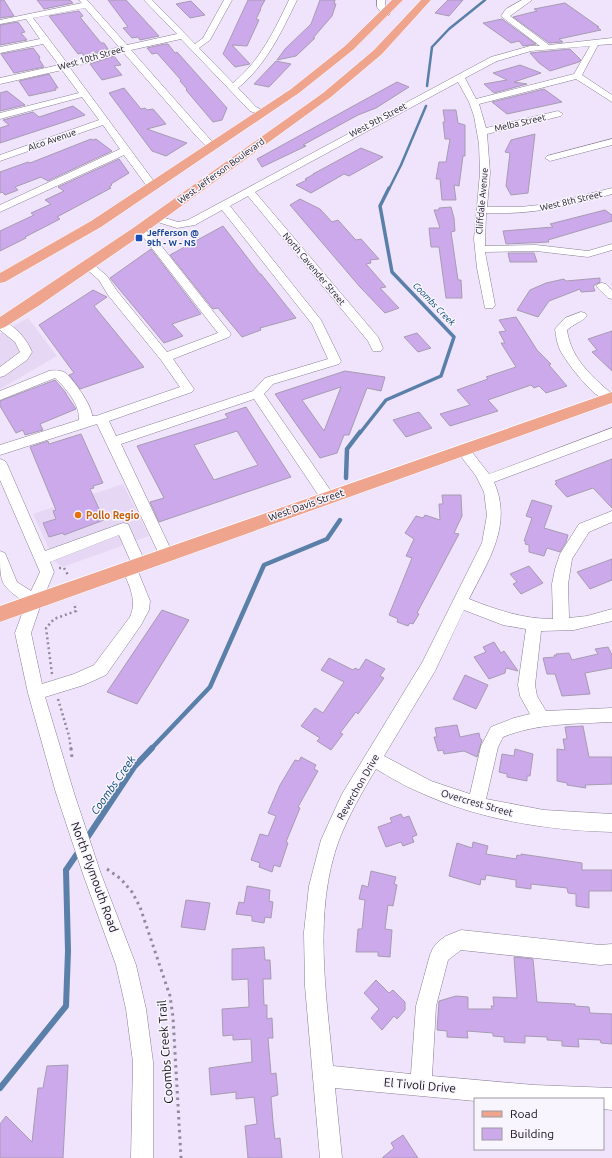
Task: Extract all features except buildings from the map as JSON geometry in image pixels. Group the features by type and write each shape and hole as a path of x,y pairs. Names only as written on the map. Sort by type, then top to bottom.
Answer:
{"main road":[{"name":"West Jefferson Boulevard","path":"0,324 35,302 138,231 140,212 153,187 263,114 331,64 367,32 398,0"},
{"name":"West Jefferson Boulevard","path":"0,279 89,228 140,212 327,95 370,59 411,18 426,0"},
{"path":"386,12 411,18"},
{"name":"West Davis Street","path":"0,614 610,397"}],"street":[{"path":"148,0 254,109 263,114"},
{"path":"194,48 206,40 228,0"},
{"path":"233,88 242,81 269,49 293,0"},
{"path":"381,0 381,7 386,12"},
{"path":"528,0 509,11 505,16 547,47"},
{"path":"0,22 28,17 85,2 212,147"},
{"path":"28,17 44,41 153,187"},
{"name":"West 10th Street","path":"0,81 64,67 126,48 182,36"},
{"path":"0,50 44,41"},
{"name":"West 9th Street","path":"140,212 177,225 185,225 460,76 505,55 547,47 610,42"},
{"path":"577,76 594,46 594,43"},
{"name":"Cliffdale Avenue","path":"460,76 474,102 482,132 486,156 479,229 480,249 489,305"},
{"path":"474,102 577,76 586,80 612,99"},
{"path":"0,116 84,94"},
{"name":"Melba Street","path":"482,132 558,114"},
{"name":"Alco Avenue","path":"0,158 104,122"},
{"path":"550,158 612,142"},
{"path":"0,209 126,150"},
{"name":"North Cavender Street","path":"249,191 374,340 377,348"},
{"name":"West 8th Street","path":"482,210 512,211 539,209 558,206 612,191"},
{"path":"113,442 258,394 269,381 336,361 317,323 223,205"},
{"path":"138,231 148,236 225,334 165,357"},
{"path":"480,249 536,248 588,254 612,247"},
{"path":"0,450 85,422 100,419 188,389 165,357 112,293 103,278 88,265"},
{"path":"602,286 612,296"},
{"path":"581,316 569,321 561,329 561,336 566,350 574,363 588,380 610,397"},
{"path":"0,324 12,332 24,345 26,352 23,357 0,373"},
{"path":"0,396 53,374 59,375 67,382 86,412 85,422"},
{"path":"258,394 328,498"},
{"path":"100,419 113,442 166,554"},
{"path":"486,480 612,433"},
{"name":"Reverchon Drive","path":"331,1158 315,986 314,932 318,886 330,840 348,800 429,666 489,543 494,525 495,511 493,498 486,480 463,450"},
{"name":"North Plymouth Road","path":"0,464 47,572 23,633 36,693 65,793 99,871 126,965 136,1009 143,1062 142,1158"},
{"path":"561,625 562,569 566,558 579,534 584,528 612,516"},
{"path":"36,693 78,680 100,670 136,621 141,610 142,601 123,528 41,559"},
{"path":"2,566 10,586 34,602"},
{"path":"460,602 508,620 534,624 561,625 584,623 612,615"},
{"path":"534,624 526,681 528,693 534,707 542,719"},
{"path":"476,805 490,746 497,732 514,725 542,719 612,715"},
{"name":"Overcrest Street","path":"373,759 432,790 476,805 511,814 575,823 612,823"},
{"path":"421,1086 426,1006 440,955 453,943 461,940 600,955 612,954"},
{"name":"El Tivoli Drive","path":"324,1076 534,1096 586,1098"}],"path":[{"name":"Coombs Creek Trail","path":"99,871 120,879 132,892 140,907 170,996 173,1017 181,1158"}],"shaded area":[{"path":"28,318 57,356 0,389 0,334"},
{"path":"123,484 149,536 63,567 55,562 33,514"}],"waterway":[{"name":"Coombs Creek","path":"427,86 432,47 449,29 485,0"},
{"name":"Coombs Creek","path":"389,189 426,106"},
{"name":"Coombs Creek","path":"360,433 386,400 441,376 454,337 392,272 380,206 389,188"},
{"name":"Coombs Creek","path":"346,478 347,449 360,432"},
{"name":"Coombs Creek","path":"151,749 210,687 264,565 327,539 340,520"},
{"name":"Coombs Creek","path":"85,841 134,767 152,748"},
{"name":"Coombs Creek","path":"0,1088 66,1006 68,951 66,870 79,851"}],"place":[{"name":"Jefferson @ 9th - W - NS","path":"139,238"},
{"name":"Pollo Regio","path":"78,515"}]}
